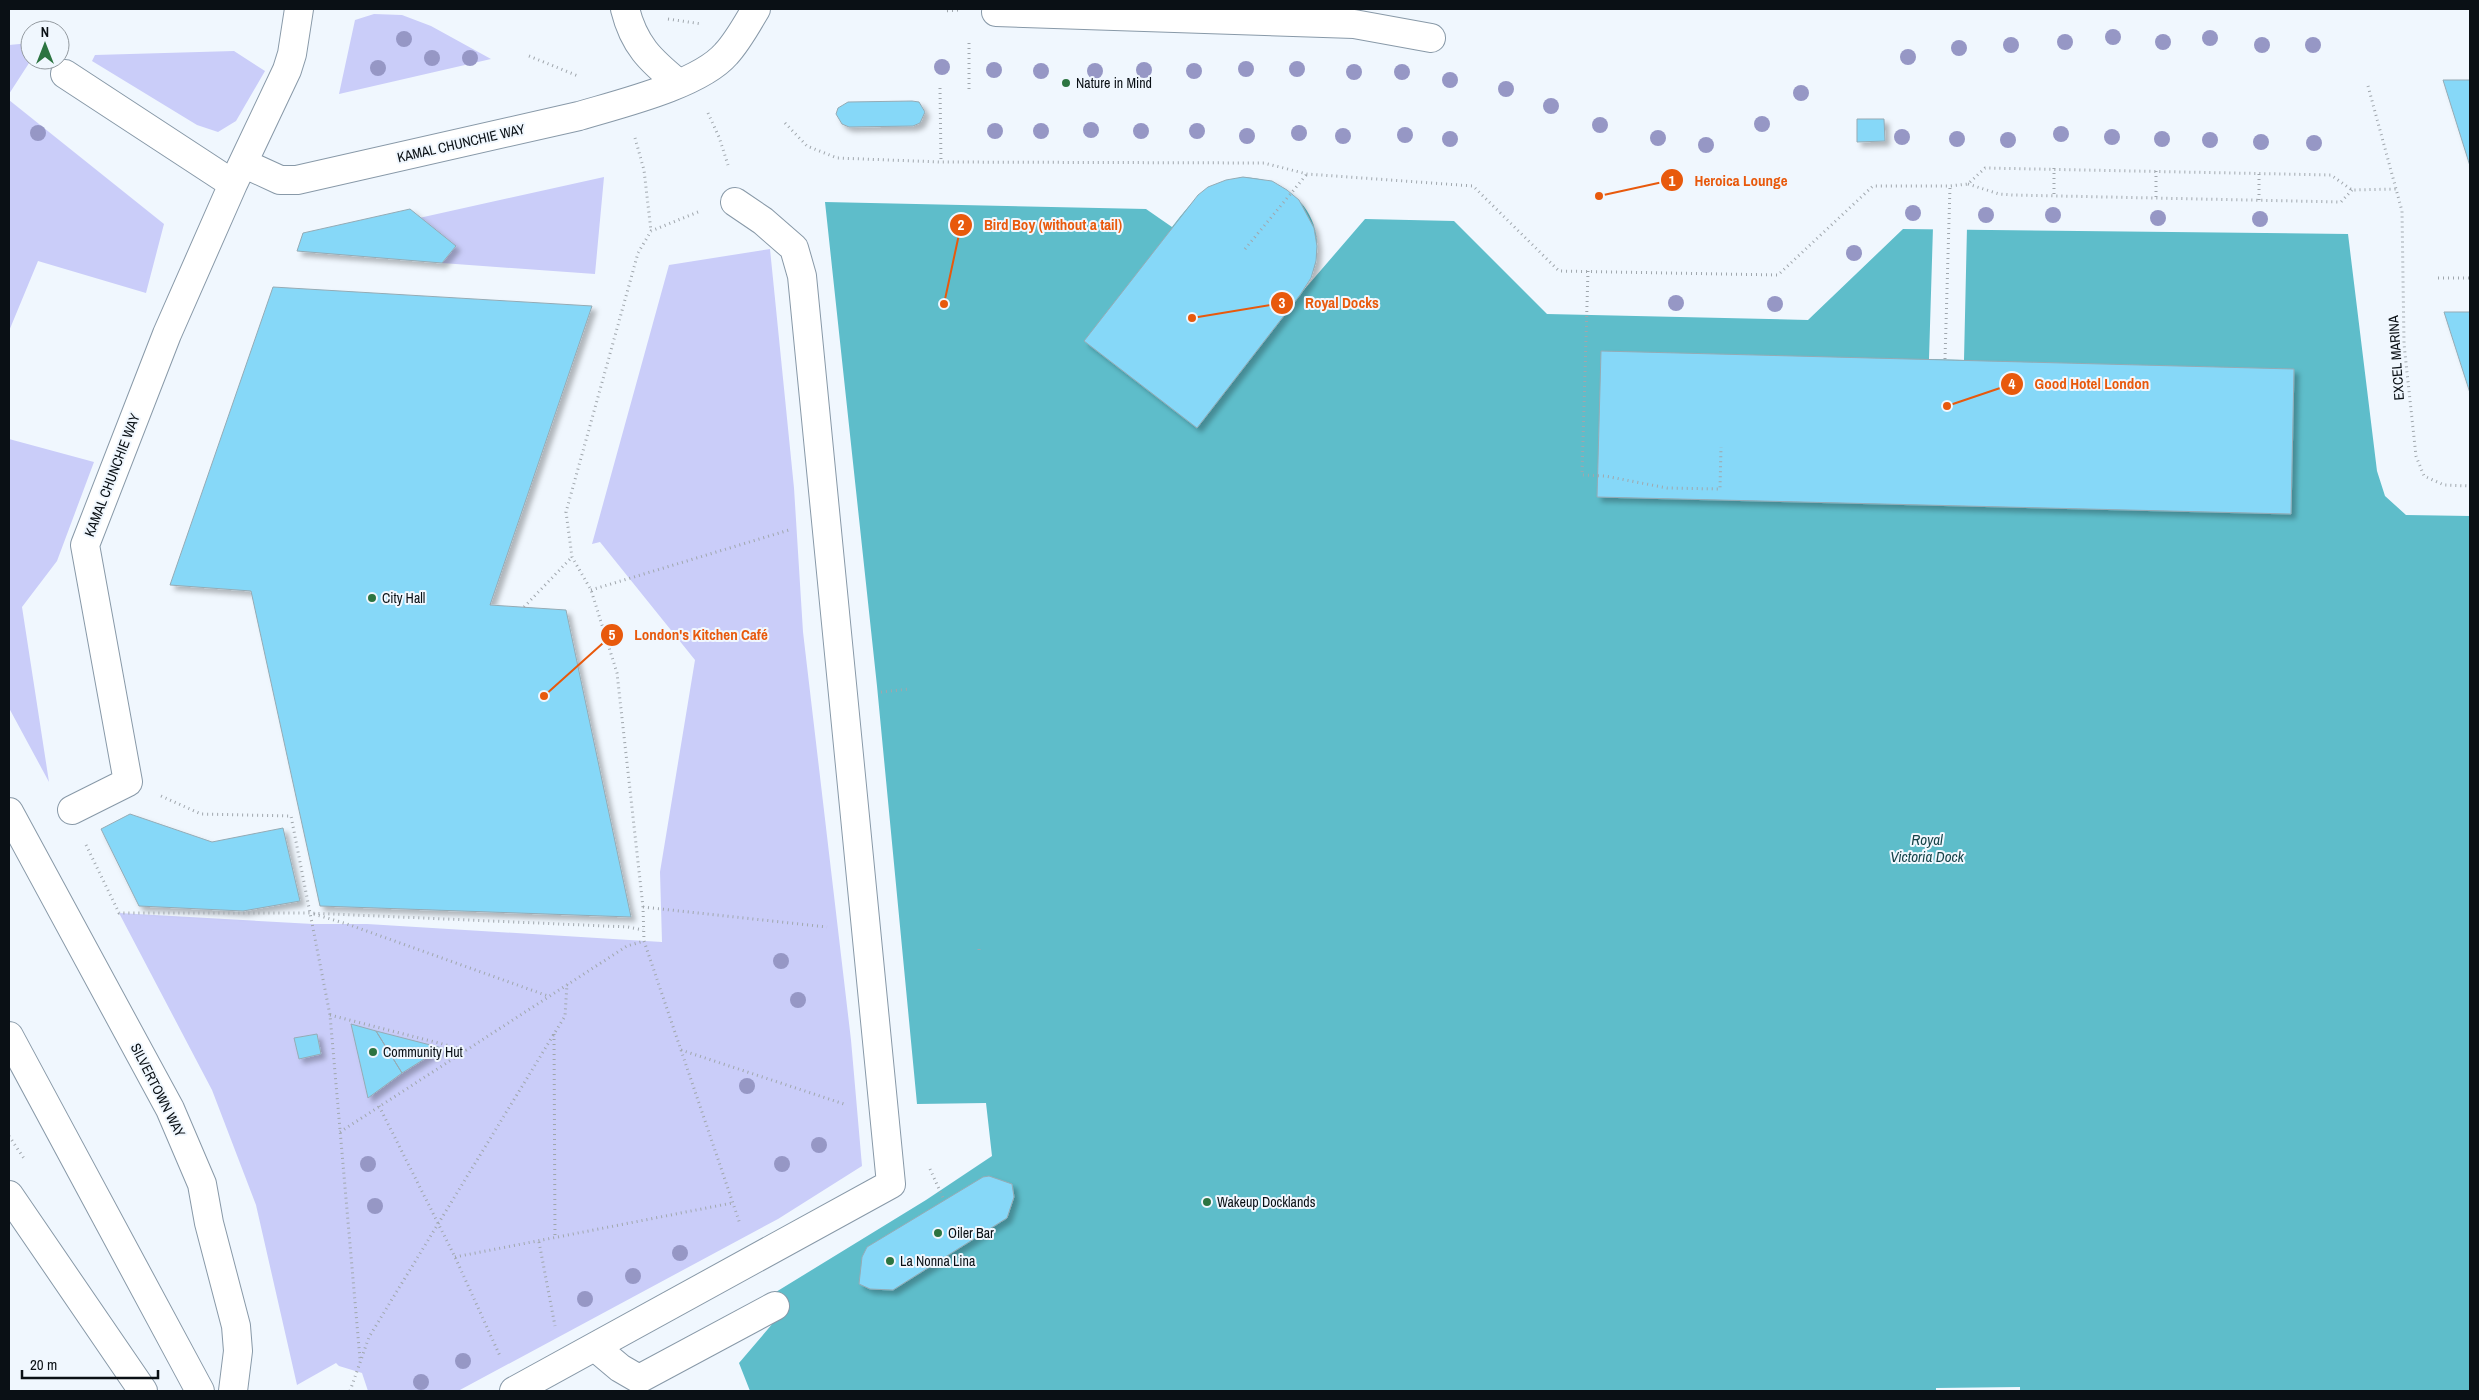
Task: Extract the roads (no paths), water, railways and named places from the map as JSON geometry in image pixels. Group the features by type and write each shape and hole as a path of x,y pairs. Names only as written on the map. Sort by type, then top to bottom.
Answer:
{"street":[{"name":"KAMAL CHUNCHIE WAY","path":"72,810 128,782 85,545 167,334 238,173 287,70 292,54 299,9"},
{"path":"625,9 628,22 642,49 653,62 678,83"},
{"name":"KAMAL CHUNCHIE WAY","path":"65,74 238,173 280,180 297,180 579,116 639,98 712,67 726,55 756,9"},
{"path":"996,12 1354,24 1431,38"},
{"path":"516,1391 891,1184 802,276 794,248 763,221 735,202"},
{"name":"SILVERTOWN WAY","path":"9,812 170,1109 202,1184 209,1223 236,1326 238,1351 233,1391"},
{"path":"9,1036 195,1382"},
{"path":"9,1195 143,1391"},
{"path":"595,1347 620,1368 639,1379 776,1306"}],"water":[{"name":"Royal Victoria Dock","path":"1243,177 1259,179 1288,191 1308,213 1314,227 1317,242 1316,260 1313,272 1303,291 1365,219 1454,221 1547,314 1808,320 1903,229 2348,234 2377,471 2385,496 2406,515 2470,516 2470,1391 750,1391 739,1363 779,1316 771,1295 926,1200 992,1156 986,1103 917,1104 877,686 825,202 1146,209 1172,227 1187,208 1210,188"}],"place":[{"name":"Nature in Mind","path":"1066,83"},
{"name":"Heroica Lounge","path":"1599,196"},
{"name":"Bird Boy (without a tail)","path":"944,304"},
{"name":"Royal Docks","path":"1192,318"},
{"name":"Good Hotel London","path":"1947,406"},
{"name":"City Hall","path":"372,598"},
{"name":"London's Kitchen Café","path":"544,696"},
{"name":"Community Hut","path":"373,1052"},
{"name":"Wakeup Docklands","path":"1207,1202"},
{"name":"Oiler Bar","path":"938,1233"},
{"name":"La Nonna Lina","path":"890,1261"}]}
